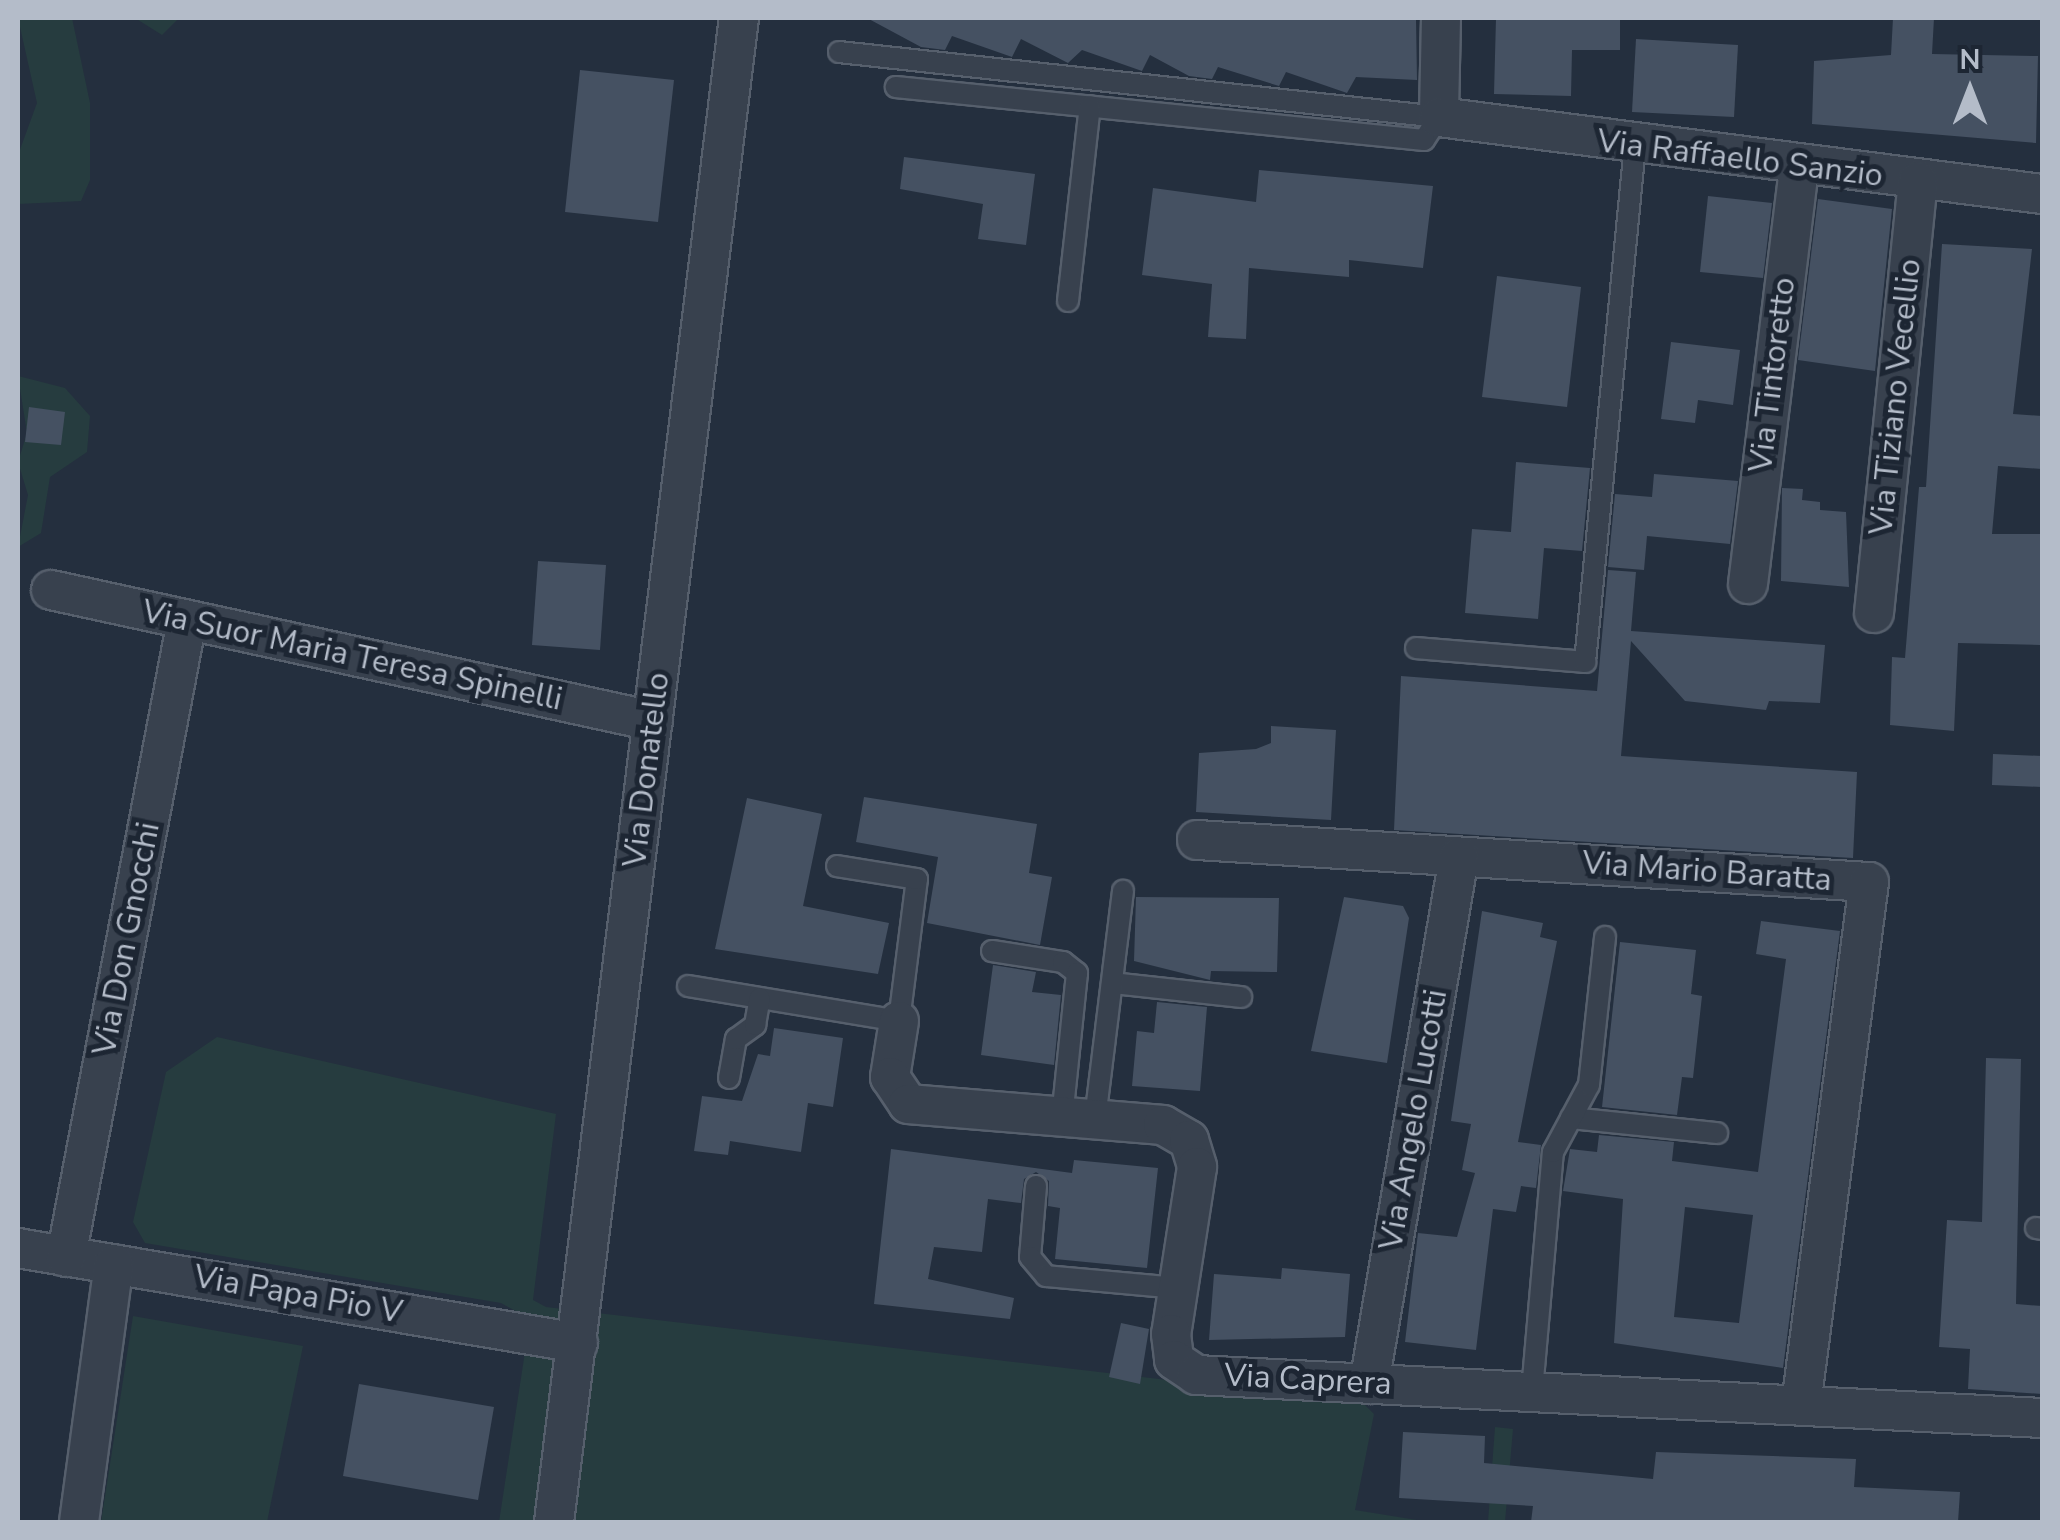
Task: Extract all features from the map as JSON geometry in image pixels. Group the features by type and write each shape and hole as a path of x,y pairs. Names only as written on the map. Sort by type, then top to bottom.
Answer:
{"street":[{"name":"Via Donatello","path":"554,1522 739,18"},
{"path":"1439,117 1441,18"},
{"name":"Via Raffaello Sanzio","path":"1439,117 1635,146 2042,194"},
{"name":"Via Tintoretto","path":"1748,584 1799,166"},
{"name":"Via Tiziano Vecellio","path":"1874,613 1918,181"},
{"name":"Via Suor Maria Teresa Spinelli","path":"51,590 653,721"},
{"name":"Via Don Gnocchi","path":"66,1258 187,620"},
{"name":"Via Mario Baratta","path":"1198,840 1870,882 1802,1405"},
{"name":"Via Angelo Lucotti","path":"1369,1384 1460,856"},
{"name":"Via Caprera","path":"899,1021 890,1077 908,1104 1163,1125 1189,1140 1196,1168 1178,1288 1174,1360 1196,1374 2042,1418"},
{"name":"Via Papa Pio V","path":"18,1248 578,1343"},
{"path":"80,1522 114,1264"}],"lane":[{"name":"Via Raffaello Sanzio","path":"839,52 1439,117"},
{"path":"896,87 1424,140 1439,117"},
{"path":"1068,301 1090,106"},
{"path":"1416,648 1585,662 1635,146"},
{"path":"688,986 899,1021 917,879 837,866"},
{"path":"1079,1118 1112,984 1122,891"},
{"path":"1532,1392 1553,1152 1588,1085 1605,937"},
{"path":"992,951 1063,962 1076,973 1079,1118"},
{"path":"1112,984 1241,997"},
{"path":"729,1078 736,1039 755,1025 760,998"},
{"path":"1571,1118 1717,1133"},
{"path":"1036,1186 1030,1257 1046,1276 1178,1288"}],"green space":[{"path":"18,18 72,18 90,103 90,180 81,201 18,204 18,155 37,103"},
{"path":"135,18 179,18 162,35"},
{"path":"18,376 65,388 90,416 87,452 50,477 41,533 18,547 28,495 18,462 27,433"},
{"path":"217,1037 556,1114 533,1300 546,1307 1363,1403 1374,1414 1355,1510 1429,1522 499,1522 530,1319 501,1303 145,1243 133,1222 166,1072"},
{"path":"133,1316 303,1346 267,1522 101,1522"},
{"path":"1495,1427 1513,1429 1505,1522 1488,1522"}],"building":[{"path":"867,18 1416,18 1417,80 1356,77 1347,93 1286,72 1279,86 1218,67 1212,79 1189,76 1150,55 1142,71 1082,50 1068,63 1021,39 1012,57 952,36 945,50 921,47"},
{"path":"1496,18 1620,18 1620,50 1572,50 1571,96 1494,94"},
{"path":"1893,18 1934,18 1932,54 2038,56 2036,143 1812,124 1814,61 1891,55"},
{"path":"1636,39 1738,45 1734,117 1632,112"},
{"path":"580,70 674,80 658,222 565,212"},
{"path":"904,157 1035,174 1026,245 978,239 983,204 900,189"},
{"path":"1259,170 1433,186 1423,268 1349,260 1349,277 1249,268 1246,339 1208,337 1212,284 1142,275 1153,188 1256,202"},
{"path":"1708,196 1772,203 1763,278 1700,272"},
{"path":"1818,199 1892,209 1875,371 1798,360"},
{"path":"1942,244 2032,249 2013,414 2042,416 2042,469 1998,466 1992,534 2041,534 2040,645 1958,643 1954,731 1890,725 1892,657 1905,658 1919,487 1926,487"},
{"path":"1497,276 1581,287 1567,407 1482,397"},
{"path":"1671,342 1740,350 1733,405 1698,400 1695,423 1661,419"},
{"path":"29,407 65,412 61,445 25,442"},
{"path":"1516,462 1590,468 1582,551 1544,548 1538,619 1465,613 1472,529 1511,532"},
{"path":"1654,474 1738,481 1730,544 1647,536 1644,570 1608,567 1615,494 1652,497"},
{"path":"1782,488 1803,489 1802,500 1820,502 1820,510 1846,512 1849,587 1781,581"},
{"path":"538,561 606,565 600,650 532,645"},
{"path":"1608,570 1636,572 1631,631 1825,645 1820,703 1769,701 1766,710 1685,701 1631,641 1621,756 1857,772 1853,858 1394,830 1401,676 1597,691"},
{"path":"1271,726 1336,730 1331,820 1196,812 1199,753 1256,749 1271,743"},
{"path":"1993,754 2042,756 2042,787 1992,785"},
{"path":"864,797 1037,824 1029,873 1052,877 1040,945 927,923 938,857 856,842"},
{"path":"747,798 822,814 803,906 889,923 878,974 715,949"},
{"path":"1136,897 1279,898 1277,972 1211,971 1210,980 1134,961"},
{"path":"1344,897 1403,906 1409,918 1387,1063 1311,1051"},
{"path":"1482,911 1543,923 1540,937 1557,941 1518,1142 1541,1145 1536,1188 1521,1186 1516,1212 1493,1209 1476,1350 1405,1342 1418,1233 1457,1237 1475,1173 1462,1170 1471,1124 1451,1121"},
{"path":"1761,921 1840,931 1783,1368 1614,1343 1623,1199 1563,1191 1570,1149 1597,1152 1599,1135 1674,1142 1672,1161 1758,1172 1786,959 1756,954","holes":["1685,1207 1753,1215 1739,1323 1674,1317"]},
{"path":"1620,942 1696,950 1691,994 1702,996 1693,1078 1682,1077 1677,1115 1602,1107"},
{"path":"993,965 1036,972 1032,992 1061,995 1054,1065 981,1055"},
{"path":"1157,1002 1207,1007 1200,1091 1132,1086 1137,1031 1154,1033"},
{"path":"774,1028 843,1038 833,1107 808,1103 801,1152 730,1141 728,1155 694,1151 702,1096 742,1101 758,1054 770,1056"},
{"path":"1986,1058 2021,1059 2016,1304 2042,1306 2042,1394 1968,1389 1970,1349 1939,1347 1947,1220 1982,1222"},
{"path":"891,1149 1072,1173 1074,1160 1158,1168 1147,1268 1055,1259 1060,1208 1048,1206 1049,1181 1036,1172 1024,1179 1021,1203 988,1199 982,1252 934,1247 928,1279 1014,1298 1010,1319 874,1304"},
{"path":"1282,1268 1350,1274 1345,1337 1209,1340 1214,1274 1281,1279"},
{"path":"1121,1323 1149,1329 1140,1384 1109,1377"},
{"path":"359,1384 494,1407 478,1500 343,1476"},
{"path":"1403,1432 1485,1436 1484,1463 1653,1479 1656,1452 1856,1459 1854,1487 1960,1492 1958,1522 1531,1522 1533,1506 1399,1498"}]}
